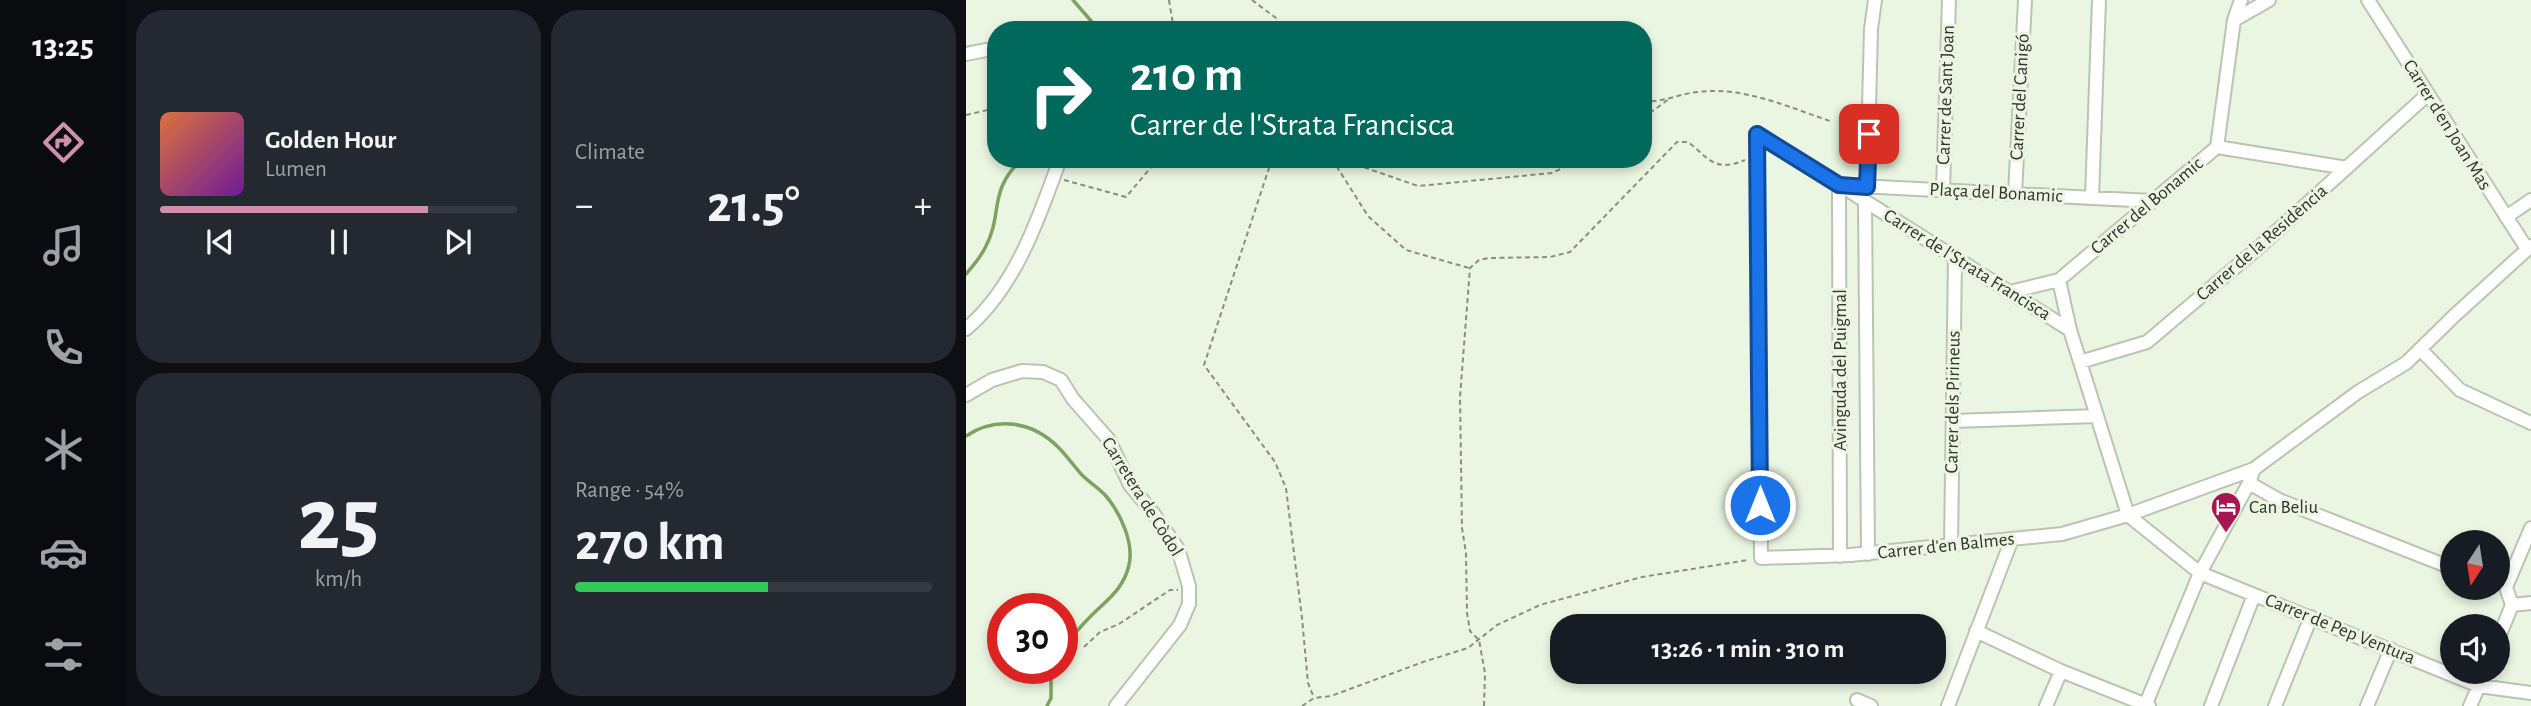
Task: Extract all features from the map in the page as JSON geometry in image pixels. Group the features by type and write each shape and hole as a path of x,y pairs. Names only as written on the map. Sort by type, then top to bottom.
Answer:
{"street":[{"path":"1867,187 1871,29 1875,0"},
{"name":"Carrer de Sant Joan","path":"1942,190 1949,0"},
{"name":"Carrer del Canigó","path":"2015,194 2025,0"},
{"path":"2092,198 2099,0"},
{"path":"2234,20 2269,0"},
{"name":"Carrer d'en Joan Mas","path":"2368,0 2506,217 2529,248"},
{"name":"Carrer del Bonamic","path":"2010,292 2059,280 2217,147 2237,2"},
{"path":"966,54 987,50"},
{"name":"Carrer de la Residència","path":"2080,362 2147,342 2257,249 2428,94"},
{"name":"Carrer de l'Strata Francisca","path":"1757,155 1757,134 2070,330"},
{"path":"2217,147 2347,168"},
{"path":"1757,155 1760,558"},
{"path":"966,329 1003,288 1056,168"},
{"name":"Plaça del Bonamic","path":"1839,185 2152,201"},
{"name":"Avinguda del Puigmal","path":"1839,185 1840,556"},
{"path":"2506,217 2531,200"},
{"name":"Avinguda del Puigmal","path":"1865,201 1868,554"},
{"name":"Carrer d'en Balmes","path":"1760,558 1868,554 2062,534 2128,515 2254,469 2358,392 2406,363 2529,248"},
{"name":"Carrer dels Pirineus","path":"1951,545 1955,258"},
{"path":"2059,280 2070,330 2128,515"},
{"path":"2420,349 2460,390 2531,423"},
{"name":"Carretera de Còdol","path":"966,395 992,380 1022,371 1044,373 1061,380 1073,399 1109,440 1130,485 1178,549 1189,590 1189,604 1180,625 1116,706"},
{"path":"1953,421 2097,416"},
{"path":"1976,631 2061,671 2147,705 2200,573 2254,469"},
{"path":"2249,483 2279,500 2440,563"},
{"name":"Carrer de Pep Ventura","path":"2128,515 2200,573 2479,686 2531,693"},
{"path":"2510,568 2531,528"},
{"path":"1948,706 2012,539"},
{"path":"2211,706 2255,595"},
{"path":"2509,600 2512,605"},
{"path":"2512,605 2531,603"},
{"path":"2508,614 2512,605"},
{"path":"2275,706 2311,617"},
{"path":"2367,706 2391,649"},
{"path":"2046,706 2061,671"},
{"path":"2470,706 2479,686"},
{"path":"1857,700 1871,706"}],"path":[{"path":"1169,0 1172,21"},
{"path":"1252,0 1278,21"},
{"path":"1652,103 1698,92 1752,94 1830,121"},
{"path":"1652,112 1670,99"},
{"path":"966,115 987,110"},
{"path":"1652,168 1677,142 1688,142 1704,158 1716,164 1735,164 1757,155"},
{"path":"1054,174 1126,197 1150,168"},
{"path":"1269,168 1204,365 1275,462 1286,488 1308,683 1314,698"},
{"path":"1338,168 1367,216 1406,250 1469,268"},
{"path":"1366,168 1418,186 1552,173 1562,168"},
{"path":"1484,706 1485,673 1479,640 1469,631 1461,503 1460,397 1469,268 1479,260 1550,257 1570,253 1652,168"},
{"path":"1302,706 1314,698 1331,696 1468,648 1497,625 1540,605 1642,576 1760,558"},
{"path":"1084,647 1100,632 1118,624 1170,590 1189,590"}],"waterway":[{"path":"1073,0 1091,21"},
{"path":"966,274 981,255 991,235 1000,192 1014,168"},
{"path":"966,436 1001,424 1013,424 1037,432 1058,447 1082,475 1112,503 1128,538 1129,565 1113,595 1078,630"},
{"path":"1047,706 1051,698 1051,684"}],"place":[{"name":"Can Beliu","path":"2226,534"}],"route":[{"path":"1760,505 1757,134 1839,185 1867,187 1869,134"}]}
